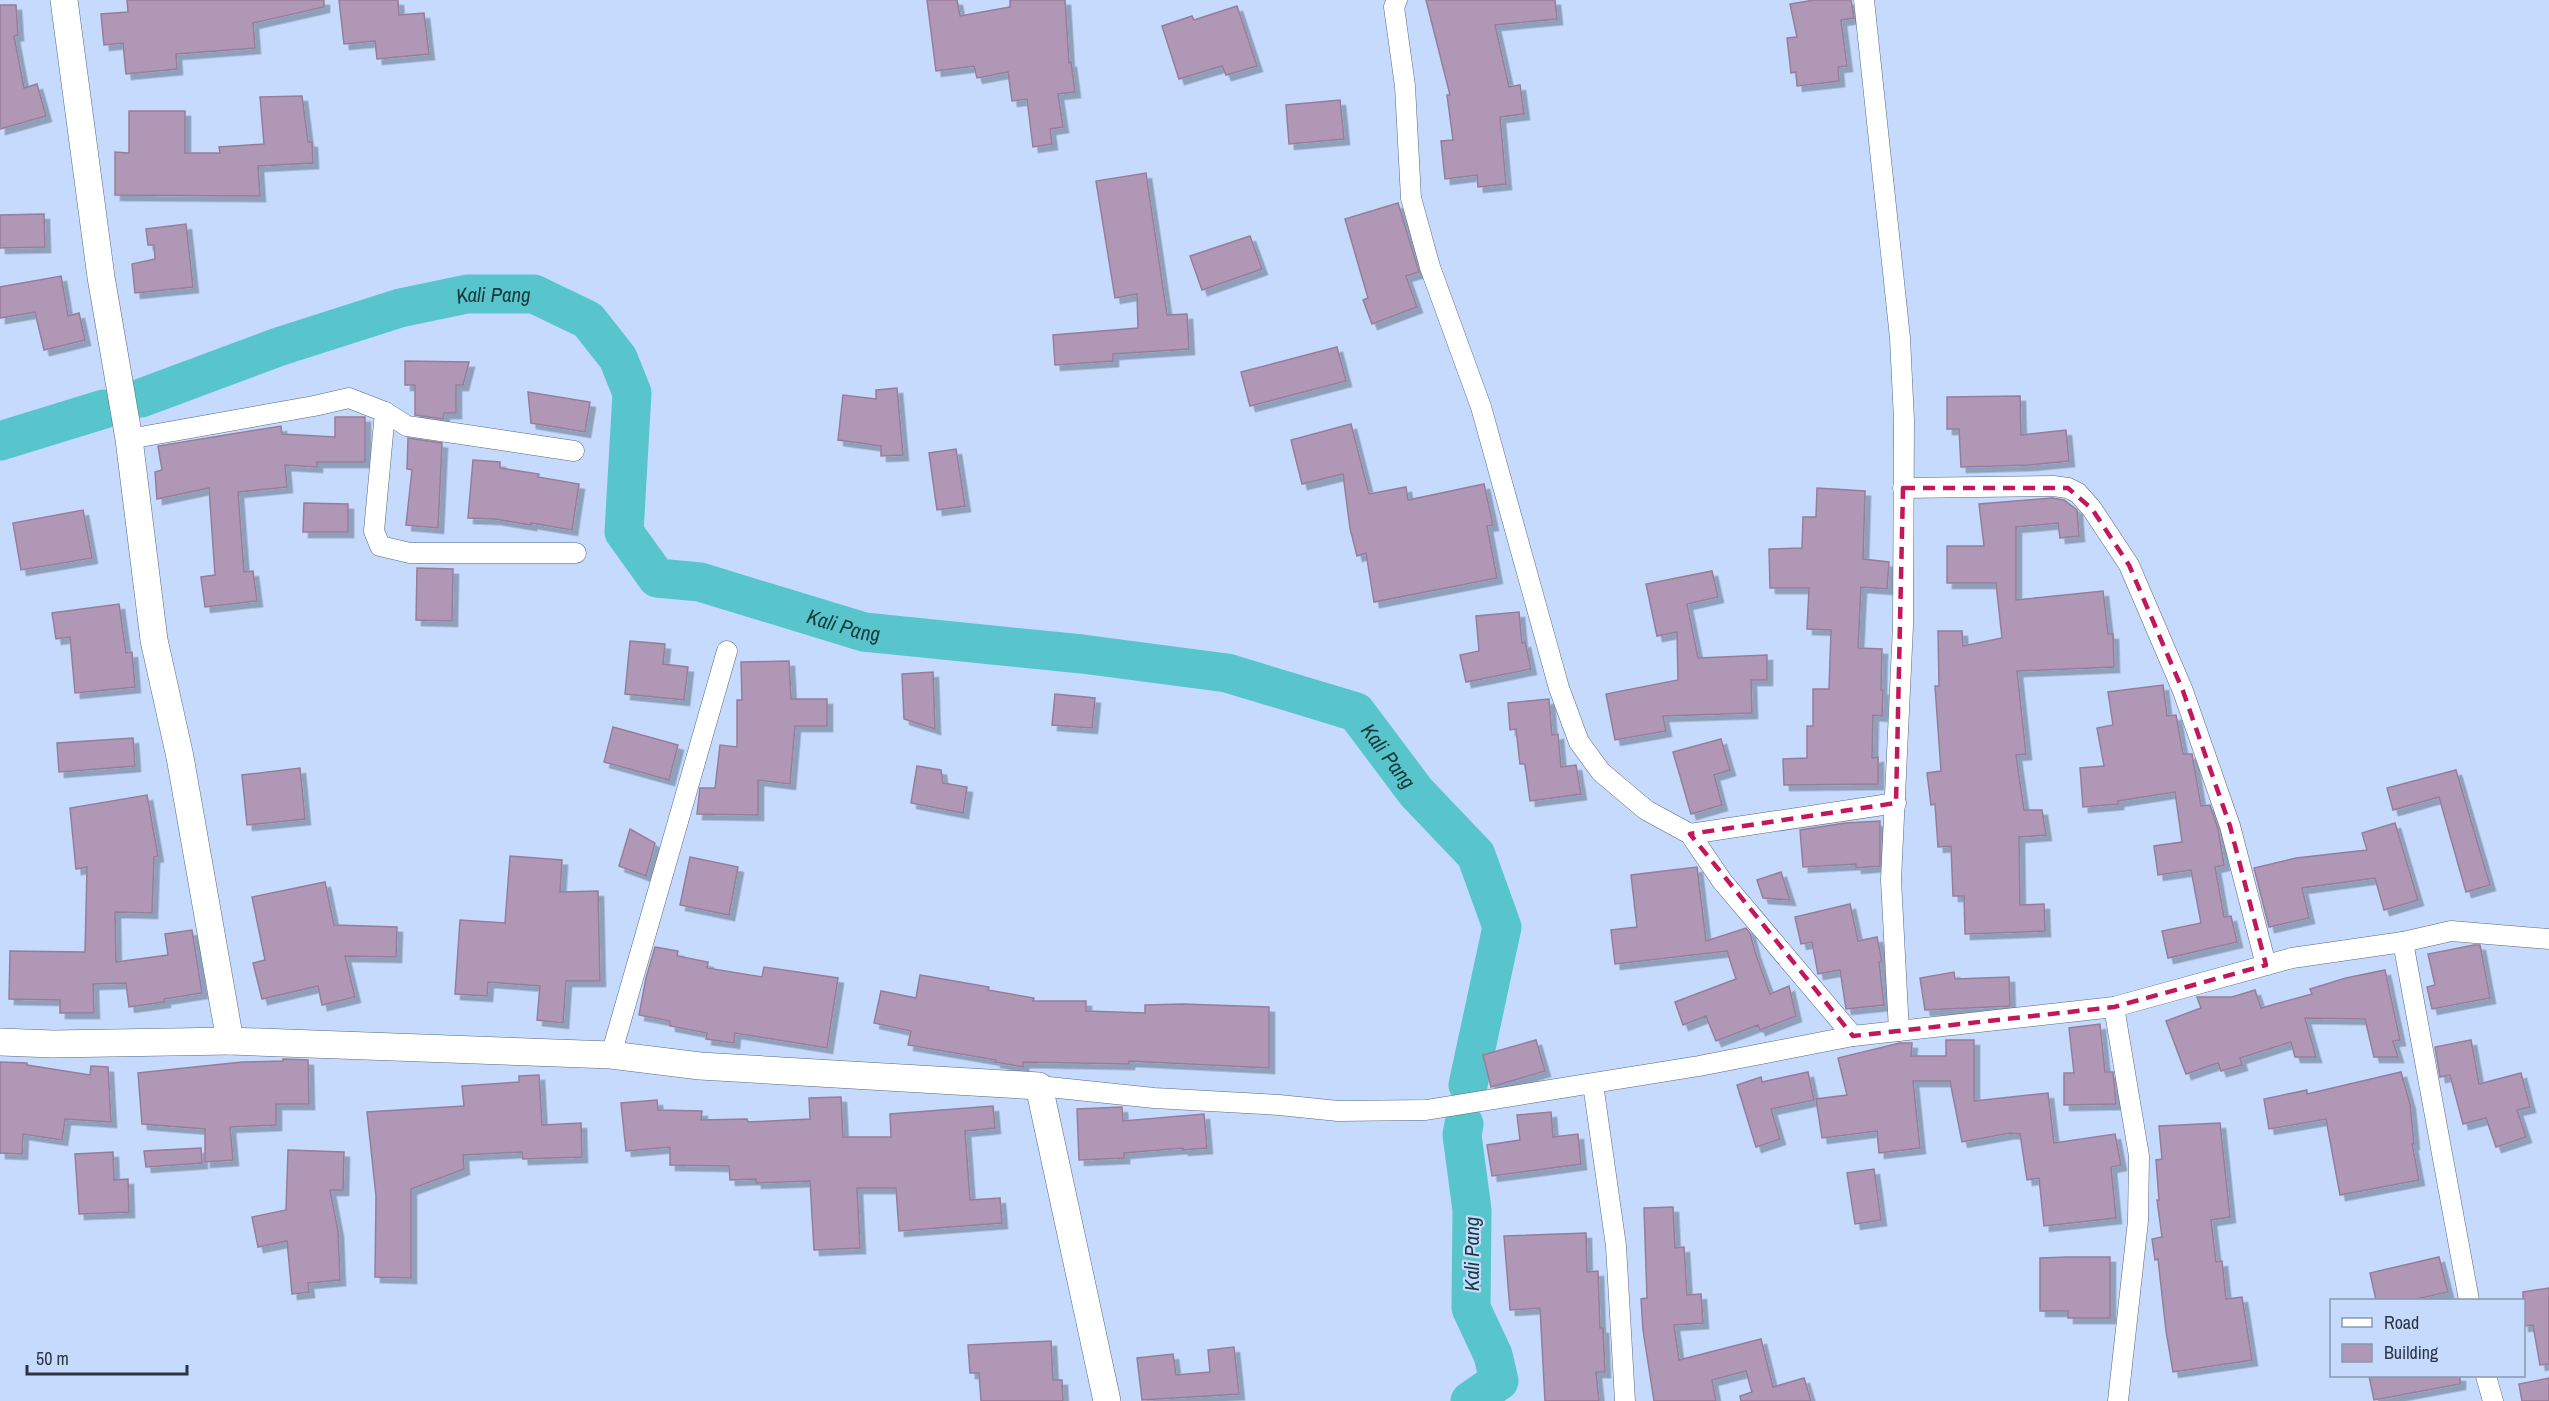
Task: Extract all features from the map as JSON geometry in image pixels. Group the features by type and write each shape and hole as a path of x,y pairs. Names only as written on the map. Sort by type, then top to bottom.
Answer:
{"street":[{"path":"64,0 101,277 129,440"},
{"path":"1396,0 1394,7 1405,86 1411,198 1430,267 1481,407 1559,688 1579,742 1601,772 1646,810 1690,834 1722,881 1853,1036"},
{"path":"1864,0 1900,338 1903,626 1891,880 1899,1031"},
{"path":"101,277 129,440 154,640 180,757 230,1041"},
{"path":"129,440 350,398 385,412 407,426 574,451"},
{"path":"385,412 374,531 380,546 410,553 576,553"},
{"path":"1903,488 2053,486 2068,488 2078,493 2092,509 2129,565 2183,691 2230,826 2266,965"},
{"path":"610,1055 727,651"},
{"path":"1690,834 1896,803"},
{"path":"0,1042 53,1044 230,1041 610,1055 700,1066 1039,1086 1154,1098 1279,1105 1338,1111 1426,1110 1593,1084 1853,1036 2114,1007 2292,958 2403,942 2451,931 2549,939"},
{"path":"2403,942 2469,1299"},
{"path":"2114,1007 2139,1156 2138,1221 2118,1401"},
{"path":"1593,1084 1616,1246 1625,1401"},
{"path":"1039,1086 1107,1401"},
{"path":"2486,1377 2493,1401"}],"highlighted area":[{"path":"1903,488 2068,488 2092,509 2129,565 2183,691 2230,826 2266,965 2114,1007 1853,1036 1690,834 1896,803"}],"building":[{"path":"127,0 324,0 324,7 253,23 255,48 176,54 177,69 126,74 123,43 104,45 101,14 128,12"},
{"path":"339,0 398,0 399,15 424,13 429,54 377,59 375,41 344,44"},
{"path":"927,0 957,0 960,16 1010,7 1010,0 1065,0 1069,63 1071,62 1075,92 1058,94 1063,127 1050,129 1052,144 1033,147 1027,99 1012,101 1008,72 977,78 974,66 936,71"},
{"path":"1426,0 1555,0 1557,19 1495,25 1509,87 1520,85 1524,114 1500,117 1506,184 1478,187 1477,175 1445,179 1441,141 1453,140 1447,95 1450,95"},
{"path":"1814,0 1851,0 1854,18 1841,20 1847,66 1838,67 1839,81 1797,86 1796,72 1791,73 1787,38 1797,37 1790,4"},
{"path":"0,5 16,5 18,35 14,36 24,88 37,84 46,116 0,129"},
{"path":"1237,6 1257,66 1226,75 1222,66 1179,79 1162,26 1192,16 1194,20"},
{"path":"302,96 308,142 312,142 313,163 258,166 260,196 115,195 115,152 129,153 129,111 185,111 185,153 220,153 219,147 264,144 260,97"},
{"path":"1340,100 1344,139 1289,144 1286,105"},
{"path":"1146,173 1167,315 1187,314 1189,349 1113,354 1113,361 1055,365 1053,335 1138,328 1137,294 1115,298 1096,181"},
{"path":"1398,203 1419,272 1406,276 1417,307 1372,324 1363,300 1368,298 1345,219"},
{"path":"44,214 45,247 0,248 0,215"},
{"path":"186,224 193,287 135,293 132,264 155,259 154,245 148,245 146,229"},
{"path":"1250,236 1262,269 1202,290 1190,256"},
{"path":"61,276 68,316 79,313 85,340 44,350 35,312 0,318 0,287"},
{"path":"1337,347 1346,381 1250,406 1241,372"},
{"path":"405,361 469,362 463,385 456,385 456,413 444,413 443,419 415,415 415,385 405,385"},
{"path":"897,388 903,455 881,456 881,446 838,440 843,395 876,399 876,390"},
{"path":"528,392 590,402 585,432 531,423"},
{"path":"2020,396 2021,435 2066,430 2069,461 1961,467 1959,429 1947,429 1947,397"},
{"path":"335,417 365,417 365,462 317,462 317,467 285,465 287,487 238,492 244,572 253,571 257,601 205,607 201,577 215,575 209,488 157,499 155,472 162,470 158,446 281,426 282,434 335,437"},
{"path":"1351,424 1369,494 1406,487 1408,500 1484,484 1493,525 1487,526 1497,578 1374,602 1366,553 1357,556 1350,528 1343,474 1302,484 1291,440"},
{"path":"408,438 442,443 438,528 406,525 412,470 407,469"},
{"path":"956,449 965,506 937,510 929,453"},
{"path":"473,460 500,462 500,468 539,474 538,477 579,484 572,530 531,523 531,525 495,519 468,518"},
{"path":"1817,488 1865,491 1863,559 1889,562 1887,589 1861,587 1858,648 1882,649 1882,716 1873,715 1872,758 1878,757 1878,784 1784,785 1783,759 1807,758 1807,726 1813,726 1813,689 1829,689 1831,630 1807,629 1809,588 1770,588 1769,549 1802,548 1803,517 1816,517"},
{"path":"2052,498 2064,500 2077,510 2079,536 2060,538 2058,523 2016,527 2016,600 2103,591 2108,634 2113,634 2114,667 2017,671 2026,754 2016,755 2024,810 2042,810 2046,835 2019,837 2020,905 2044,904 2045,931 1965,934 1964,896 1953,896 1951,846 1938,847 1935,804 1931,805 1927,773 1941,771 1935,686 1939,686 1938,631 1962,631 1963,646 2002,638 1996,583 1947,583 1947,546 1984,546 1979,504"},
{"path":"304,503 348,504 348,532 303,532"},
{"path":"83,510 92,558 21,570 13,523"},
{"path":"417,568 453,569 452,621 416,620"},
{"path":"1712,571 1718,597 1687,604 1698,658 1767,655 1767,680 1751,680 1752,713 1663,716 1666,731 1615,740 1606,694 1678,680 1677,632 1657,636 1646,584"},
{"path":"119,604 126,653 132,652 135,687 75,693 70,637 56,639 52,613"},
{"path":"1519,612 1522,643 1525,642 1531,669 1466,682 1460,655 1479,651 1476,616"},
{"path":"630,641 665,644 663,664 688,667 684,700 625,694"},
{"path":"789,661 791,699 827,699 827,726 795,726 790,784 758,780 758,815 697,814 700,788 715,788 720,745 737,747 737,700 742,700 741,662"},
{"path":"933,672 935,729 904,719 902,674"},
{"path":"2163,685 2167,716 2176,715 2183,754 2192,754 2201,806 2210,805 2218,829 2224,865 2215,867 2224,917 2231,916 2237,942 2168,958 2162,931 2201,923 2191,870 2158,875 2154,846 2182,842 2175,792 2118,801 2118,804 2083,807 2080,768 2104,766 2097,728 2113,725 2108,692"},
{"path":"1055,694 1095,698 1092,728 1052,725"},
{"path":"1549,699 1552,735 1558,734 1561,767 1576,765 1581,794 1530,801 1525,764 1520,764 1516,729 1510,730 1508,703"},
{"path":"613,727 678,745 669,780 604,762"},
{"path":"133,738 135,766 59,772 57,743"},
{"path":"1721,739 1730,770 1714,775 1722,805 1691,814 1673,752"},
{"path":"917,766 941,770 943,783 967,787 963,813 911,803"},
{"path":"300,768 305,819 247,825 242,775"},
{"path":"2456,770 2490,885 2466,892 2439,797 2393,810 2387,788"},
{"path":"147,795 158,856 154,857 152,913 115,912 116,962 168,955 165,934 192,930 202,993 164,999 165,1002 129,1007 126,983 93,984 94,1013 60,1013 60,1000 9,999 10,951 85,952 87,867 76,869 70,808"},
{"path":"1880,821 1880,866 1856,868 1856,864 1803,867 1800,830 1845,823"},
{"path":"2395,823 2418,900 2384,910 2375,878 2302,888 2309,918 2269,927 2254,868 2296,858 2367,850 2362,833"},
{"path":"630,829 655,843 646,876 619,866"},
{"path":"510,856 562,860 560,892 598,891 600,981 566,981 563,1023 537,1020 540,986 488,982 487,996 455,994 460,920 505,923"},
{"path":"690,857 738,867 729,915 680,905"},
{"path":"1697,867 1706,941 1746,928 1750,933 1770,994 1789,986 1796,1016 1760,1030 1758,1025 1716,1041 1706,1016 1683,1025 1675,1002 1736,979 1727,951 1615,964 1611,930 1637,927 1631,875"},
{"path":"1781,872 1790,900 1763,898 1757,880"},
{"path":"325,882 334,925 397,927 396,957 345,956 355,997 322,1005 318,986 262,999 253,963 265,960 252,897"},
{"path":"1850,904 1858,941 1877,937 1882,961 1879,962 1884,1005 1846,1009 1840,970 1818,974 1812,942 1801,944 1795,917"},
{"path":"2480,945 2490,998 2432,1009 2427,987 2435,985 2428,954"},
{"path":"655,947 678,951 677,956 708,962 707,968 762,977 764,967 838,978 827,1048 735,1033 734,1043 706,1039 707,1033 670,1026 670,1021 639,1015"},
{"path":"2385,970 2400,1040 2393,1041 2398,1057 2374,1057 2365,1019 2305,1018 2316,1057 2295,1057 2291,1042 2240,1058 2242,1065 2221,1071 2218,1063 2186,1074 2166,1021 2201,1008 2197,997 2232,997 2255,990 2261,1008 2312,994 2310,989 2346,978"},
{"path":"1954,972 1955,979 2009,977 2010,1006 1925,1010 1920,978"},
{"path":"920,975 989,987 988,990 1034,998 1033,1001 1086,1001 1086,1011 1145,1013 1145,1005 1182,1004 1269,1007 1269,1068 1129,1061 1129,1064 1023,1062 1023,1067 995,1062 996,1060 908,1045 911,1031 874,1023 881,991 916,998"},
{"path":"2100,1024 2105,1072 2113,1072 2116,1104 2064,1105 2064,1073 2074,1073 2069,1028"},
{"path":"1536,1040 1545,1071 1491,1087 1483,1055"},
{"path":"1946,1040 1974,1040 1974,1101 2048,1093 2054,1143 2115,1134 2121,1165 2111,1167 2116,1218 2044,1226 2039,1178 2027,1180 2020,1134 2010,1133 1962,1142 1950,1081 1913,1081 1920,1148 1879,1153 1877,1131 1822,1138 1816,1099 1847,1095 1838,1058 1900,1043 1912,1043 1911,1056 1946,1056"},
{"path":"2471,1040 2479,1084 2521,1073 2530,1107 2517,1110 2526,1137 2496,1147 2486,1118 2463,1124 2450,1075 2440,1077 2435,1047"},
{"path":"283,1059 308,1060 309,1104 276,1104 276,1125 230,1127 233,1160 205,1162 205,1129 142,1124 138,1073 242,1062 283,1061"},
{"path":"0,1062 27,1063 27,1065 90,1075 91,1066 108,1067 111,1122 65,1119 62,1140 23,1134 22,1154 0,1153"},
{"path":"1808,1072 1814,1100 1771,1109 1780,1139 1756,1147 1737,1085 1761,1077 1762,1082"},
{"path":"2401,1072 2410,1104 2414,1144 2412,1144 2419,1180 2340,1195 2326,1119 2269,1129 2264,1099 2307,1090 2307,1094"},
{"path":"539,1075 542,1125 581,1123 582,1157 523,1159 522,1152 463,1155 464,1169 411,1189 411,1278 375,1277 376,1196 367,1112 464,1106 462,1086 519,1082 519,1076"},
{"path":"841,1097 843,1137 891,1137 890,1114 993,1106 995,1128 965,1131 970,1200 1000,1198 1002,1223 899,1231 896,1188 857,1188 860,1248 814,1250 810,1181 756,1183 756,1179 730,1180 729,1166 670,1165 670,1147 626,1151 621,1103 657,1100 658,1110 702,1111 701,1120 747,1119 748,1122 810,1119 809,1098"},
{"path":"1122,1107 1123,1121 1204,1114 1207,1148 1124,1153 1124,1158 1079,1160 1077,1109"},
{"path":"1551,1112 1553,1137 1578,1134 1581,1164 1492,1176 1487,1145 1520,1140 1517,1115"},
{"path":"2220,1123 2230,1217 2211,1220 2216,1262 2222,1261 2226,1299 2242,1297 2252,1360 2173,1372 2158,1259 2155,1260 2152,1239 2162,1237 2157,1200 2159,1200 2156,1160 2162,1159 2159,1126"},
{"path":"201,1148 202,1163 146,1167 144,1151"},
{"path":"288,1150 344,1152 343,1190 330,1190 338,1231 340,1280 308,1283 309,1292 292,1294 287,1241 258,1247 252,1217 286,1210"},
{"path":"113,1152 114,1180 128,1179 129,1212 79,1214 75,1154"},
{"path":"1874,1169 1881,1220 1855,1224 1847,1173"},
{"path":"1673,1207 1675,1248 1684,1247 1687,1295 1701,1294 1703,1323 1674,1325 1679,1360 1761,1339 1773,1387 1804,1378 1811,1401 1741,1401 1740,1396 1752,1392 1746,1371 1712,1380 1716,1401 1654,1401 1643,1330 1641,1299 1647,1298 1644,1208"},
{"path":"1586,1233 1587,1272 1598,1271 1600,1328 1603,1328 1605,1372 1596,1372 1599,1401 1545,1401 1540,1308 1510,1310 1504,1236"},
{"path":"2110,1257 2110,1318 2068,1318 2068,1311 2040,1311 2040,1258"},
{"path":"2439,1257 2448,1292 2416,1299 2376,1299 2370,1273"},
{"path":"2549,1288 2549,1364 2540,1365 2533,1325 2525,1326 2523,1292"},
{"path":"1051,1341 1053,1380 1062,1380 1063,1401 981,1401 979,1373 970,1373 968,1345"},
{"path":"1234,1347 1239,1394 1142,1400 1137,1358 1173,1354 1176,1375 1210,1372 1208,1350"},
{"path":"2369,1377 2460,1377 2460,1384 2374,1400"},
{"path":"2549,1378 2549,1401 2522,1401 2519,1384"}],"waterway":[{"name":"Kali Pang","path":"141,398 278,347 400,308 467,294 534,294 588,320 618,358 632,393 624,532 657,578 700,582 864,632 1082,654 1227,673 1356,712 1416,792 1476,855 1502,927 1468,1085"},
{"name":"Kali Pang","path":"0,441 104,409"},
{"name":"Kali Pang","path":"1464,1124 1462,1135 1472,1210 1471,1308 1493,1355 1499,1381 1470,1401"}]}
